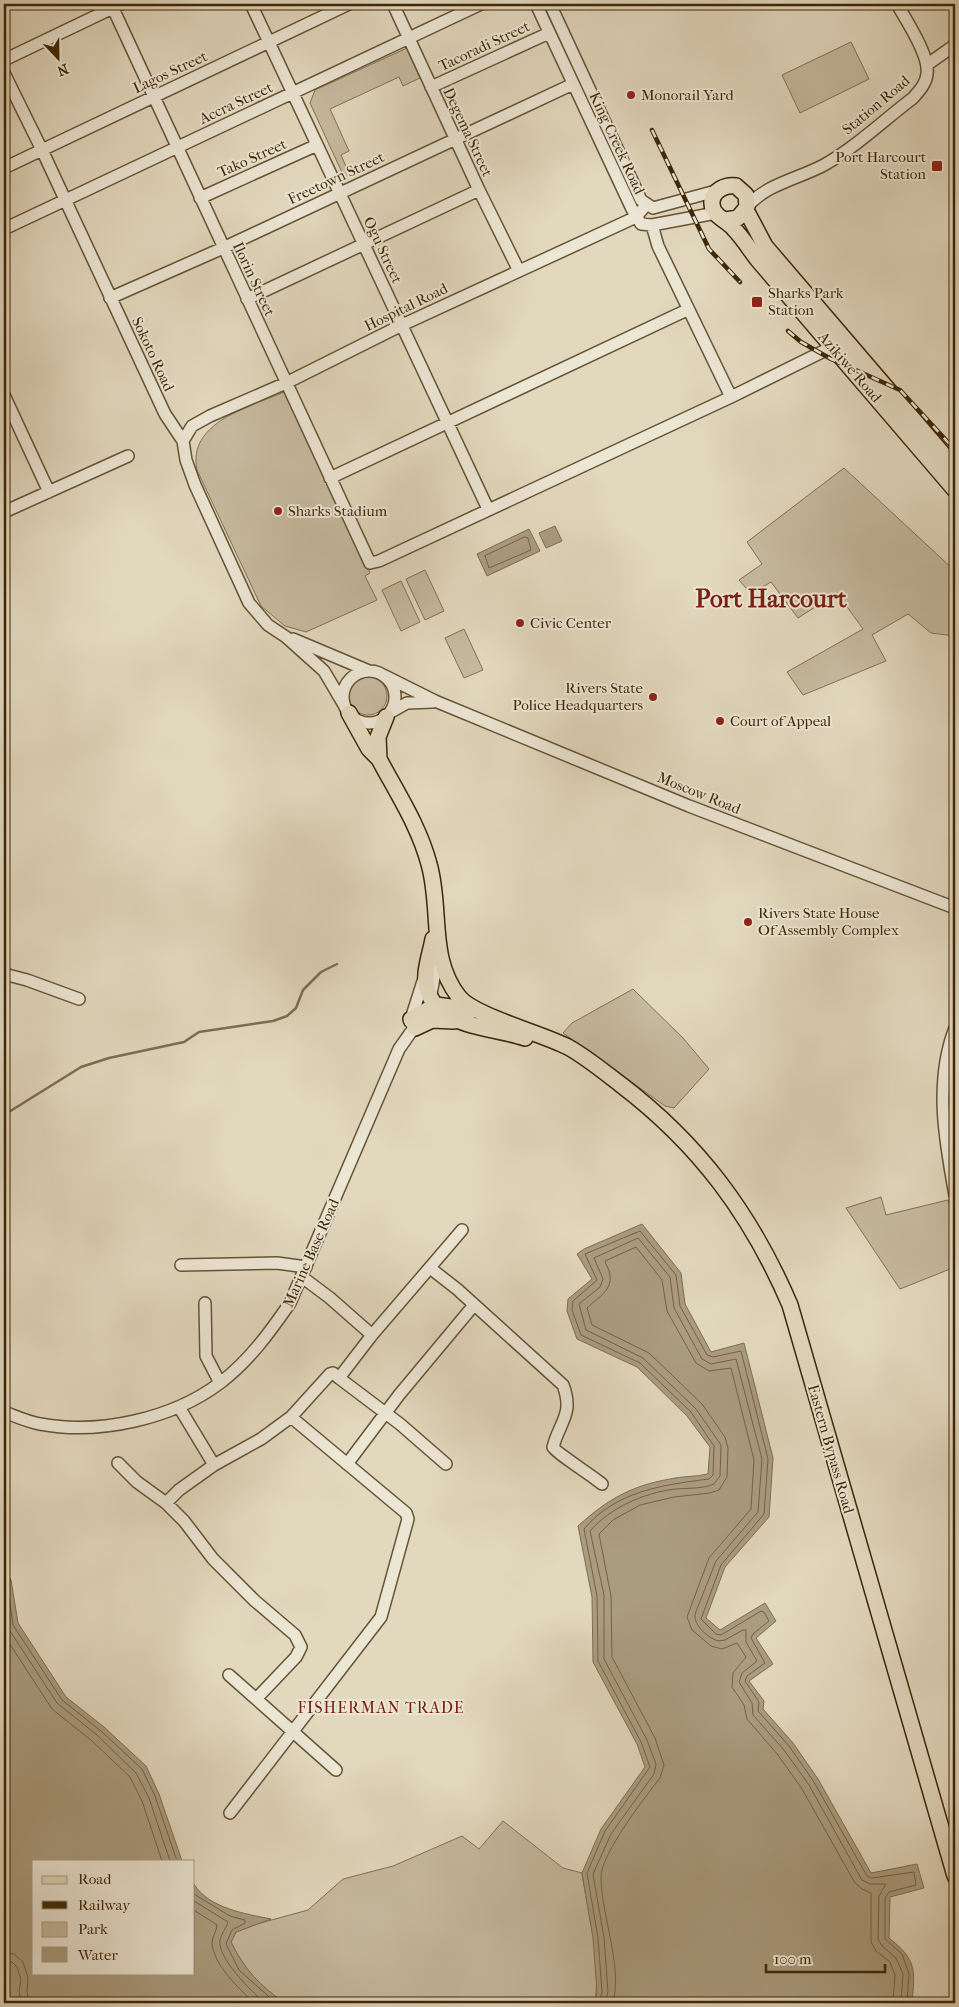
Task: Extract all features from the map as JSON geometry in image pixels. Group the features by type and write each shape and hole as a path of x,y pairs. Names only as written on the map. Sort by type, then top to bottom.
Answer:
{"main road":[{"path":"736,186 746,195 746,208 738,218 721,216 712,200 716,192 722,187 736,186"},
{"name":"Azikiwe Road","path":"746,208 765,246 955,468"},
{"name":"Azikiwe Road","path":"721,216 955,490"},
{"path":"347,709 369,748 379,758 421,839 435,884 438,951"},
{"path":"379,758 378,737 388,714"},
{"path":"423,1013 426,972 436,923"},
{"name":"Eastern Bypass Road","path":"438,951 443,970 453,989 461,999 477,1011 548,1037 581,1054 648,1106 674,1129 722,1183 758,1239 790,1305 955,1876"},
{"path":"423,1013 477,1011"},
{"path":"423,1013 432,1020 455,1021"},
{"name":"Eastern Bypass Road","path":"423,1013 534,1042 609,1076"}],"street":[{"name":"Ogu Street","path":"251,4 488,509"},
{"name":"Lagos Street","path":"4,168 349,4"},
{"name":"Degema Street","path":"393,4 478,190 518,271"},
{"name":"Accra Street","path":"4,229 481,4"},
{"name":"King Creek Road","path":"536,4 636,217 641,224 652,225"},
{"name":"King Creek Road","path":"550,4 641,200 646,206 653,208 665,206 716,192"},
{"path":"897,4 928,64 955,46"},
{"path":"4,60 115,5"},
{"name":"Ilorin Street","path":"115,5 153,96 178,146 200,198 370,563 373,564 488,509"},
{"name":"Tacoradi Street","path":"431,87 549,33"},
{"name":"Station Road","path":"746,208 759,193 825,164 913,98 922,87 927,76 928,64"},
{"name":"Sokoto Road","path":"4,73 165,414 183,441 186,460 195,485 249,603 268,625 286,637 324,671 347,709"},
{"name":"Freetown Street","path":"110,298 224,248 573,84"},
{"name":"Tako Street","path":"200,198 317,145"},
{"name":"Station Road","path":"736,186 758,189 770,188"},
{"path":"247,299 478,190"},
{"name":"Hospital Road","path":"183,441 192,426 286,383 402,325 636,217 646,206"},
{"path":"721,216 652,225 658,246 687,310 731,397"},
{"path":"330,478 687,310"},
{"path":"488,509 731,397 832,347"},
{"path":"4,395 50,492"},
{"path":"4,512 128,456"},
{"name":"Sokoto Road","path":"286,637 369,670"},
{"path":"369,670 385,676 392,683 395,693 395,702 388,714 377,722 366,723 357,720 347,709 344,689 348,682 354,676 369,670"},
{"name":"Moscow Road","path":"385,676 434,702 783,843 955,908"},
{"name":"Moscow Road","path":"388,714 407,703 434,702"},
{"path":"423,1013 436,972 438,951"},
{"path":"423,1013 426,972"},
{"path":"4,974 27,980 79,999"},
{"name":"Marine Base Road","path":"4,1412 38,1424 97,1426 125,1422 179,1407 220,1383 239,1366 267,1336 290,1304 400,1049 423,1013"},
{"path":"955,1028 949,1043 944,1074 943,1112 955,1195"},
{"path":"340,1378 372,1335 462,1230"},
{"path":"181,1265 277,1263 304,1272 372,1335"},
{"path":"430,1268 563,1385 568,1397 568,1410 553,1447 555,1451 577,1464 602,1484"},
{"path":"204,1302 206,1356 220,1383"},
{"path":"347,1464 386,1415 399,1395 474,1305"},
{"path":"166,1503 179,1490 214,1465 261,1439 291,1417 333,1373 412,1434 446,1464"},
{"path":"179,1407 214,1465"},
{"path":"230,1813 380,1617 408,1519 406,1513 291,1417"},
{"path":"118,1463 137,1482 166,1503 184,1521 214,1560 299,1641 301,1647 296,1657 257,1698"},
{"path":"229,1675 336,1770"}],"green space":[{"path":"851,42 869,79 800,113 782,75"},
{"path":"407,48 420,78 403,86 399,77 330,109 349,151 341,155 350,176 345,179 310,103 315,90"},
{"name":"Sharks Stadium","path":"284,392 370,573 365,576 377,600 306,632 285,626 261,606 197,470 196,453 202,440 211,428 239,411"},
{"path":"844,468 955,571 955,636 931,633 908,614 872,635 886,661 803,695 787,672 863,629 837,593 798,618 771,582 751,594 739,580 762,564 747,542"},
{"path":"425,570 444,611 425,620 406,579"},
{"path":"401,581 420,622 401,631 382,590"},
{"path":"464,629 483,670 464,678 445,638"},
{"path":"368,677 381,683 387,696 381,709 368,715 355,709 349,696 355,683"},
{"path":"633,989 683,1038 709,1069 674,1108 665,1106 563,1033 572,1023"},
{"path":"881,1197 886,1215 948,1200 955,1225 955,1267 900,1289 846,1208"},
{"path":"503,1821 563,1868 582,1873 597,1973 594,2003 285,2003 253,1977 231,1942 236,1932 257,1924 308,1910 343,1879 393,1866 462,1836 479,1849"}],"water":[{"path":"555,526 562,541 546,548 539,533"},
{"path":"529,529 540,551 487,576 477,554"},
{"path":"642,1224 681,1273 685,1304 711,1352 744,1343 773,1458 769,1517 725,1567 706,1618 720,1630 765,1603 776,1621 756,1638 773,1664 749,1681 764,1701 763,1709 793,1743 818,1779 871,1873 917,1864 924,1888 890,1897 889,1938 905,1953 912,1966 914,1982 912,2003 594,2003 597,1992 593,1938 582,1873 601,1829 645,1767 637,1744 593,1662 592,1597 578,1526 609,1502 631,1490 675,1478 708,1474 710,1447 687,1416 637,1367 577,1339 567,1311 568,1299 592,1279 577,1254 584,1249"},
{"path":"4,1568 11,1580 18,1623 66,1697 104,1727 146,1766 159,1794 182,1860 32,1860 32,1974 195,1974 195,1885 208,1899 228,1909 271,1919 236,1932 231,1942 241,1961 253,1976 285,2003 12,2003 8,1994 8,1977 4,1968"}],"waterway":[{"path":"4,1115 81,1067 109,1058 184,1042 199,1032 273,1021 287,1016 296,1008 303,990 321,972 337,964"}],"railway":[{"path":"652,130 709,249 740,282"},
{"path":"788,331 801,342 831,359 900,390 955,450"}],"place":[{"name":"Monorail Yard","path":"631,95"},
{"name":"Port Harcourt Station","path":"937,166"},
{"name":"Sharks Park Station","path":"757,302"},
{"name":"Sharks Stadium","path":"278,511"},
{"name":"Civic Center","path":"520,623"},
{"name":"Rivers State Police Headquarters","path":"653,697"},
{"name":"Court of Appeal","path":"720,721"},
{"name":"Rivers State House Of Assembly Complex","path":"748,922"}],"district":[{"name":"Port Harcourt","path":"771,598"},
{"name":"FISHERMAN TRADE","path":"381,1707"}]}
